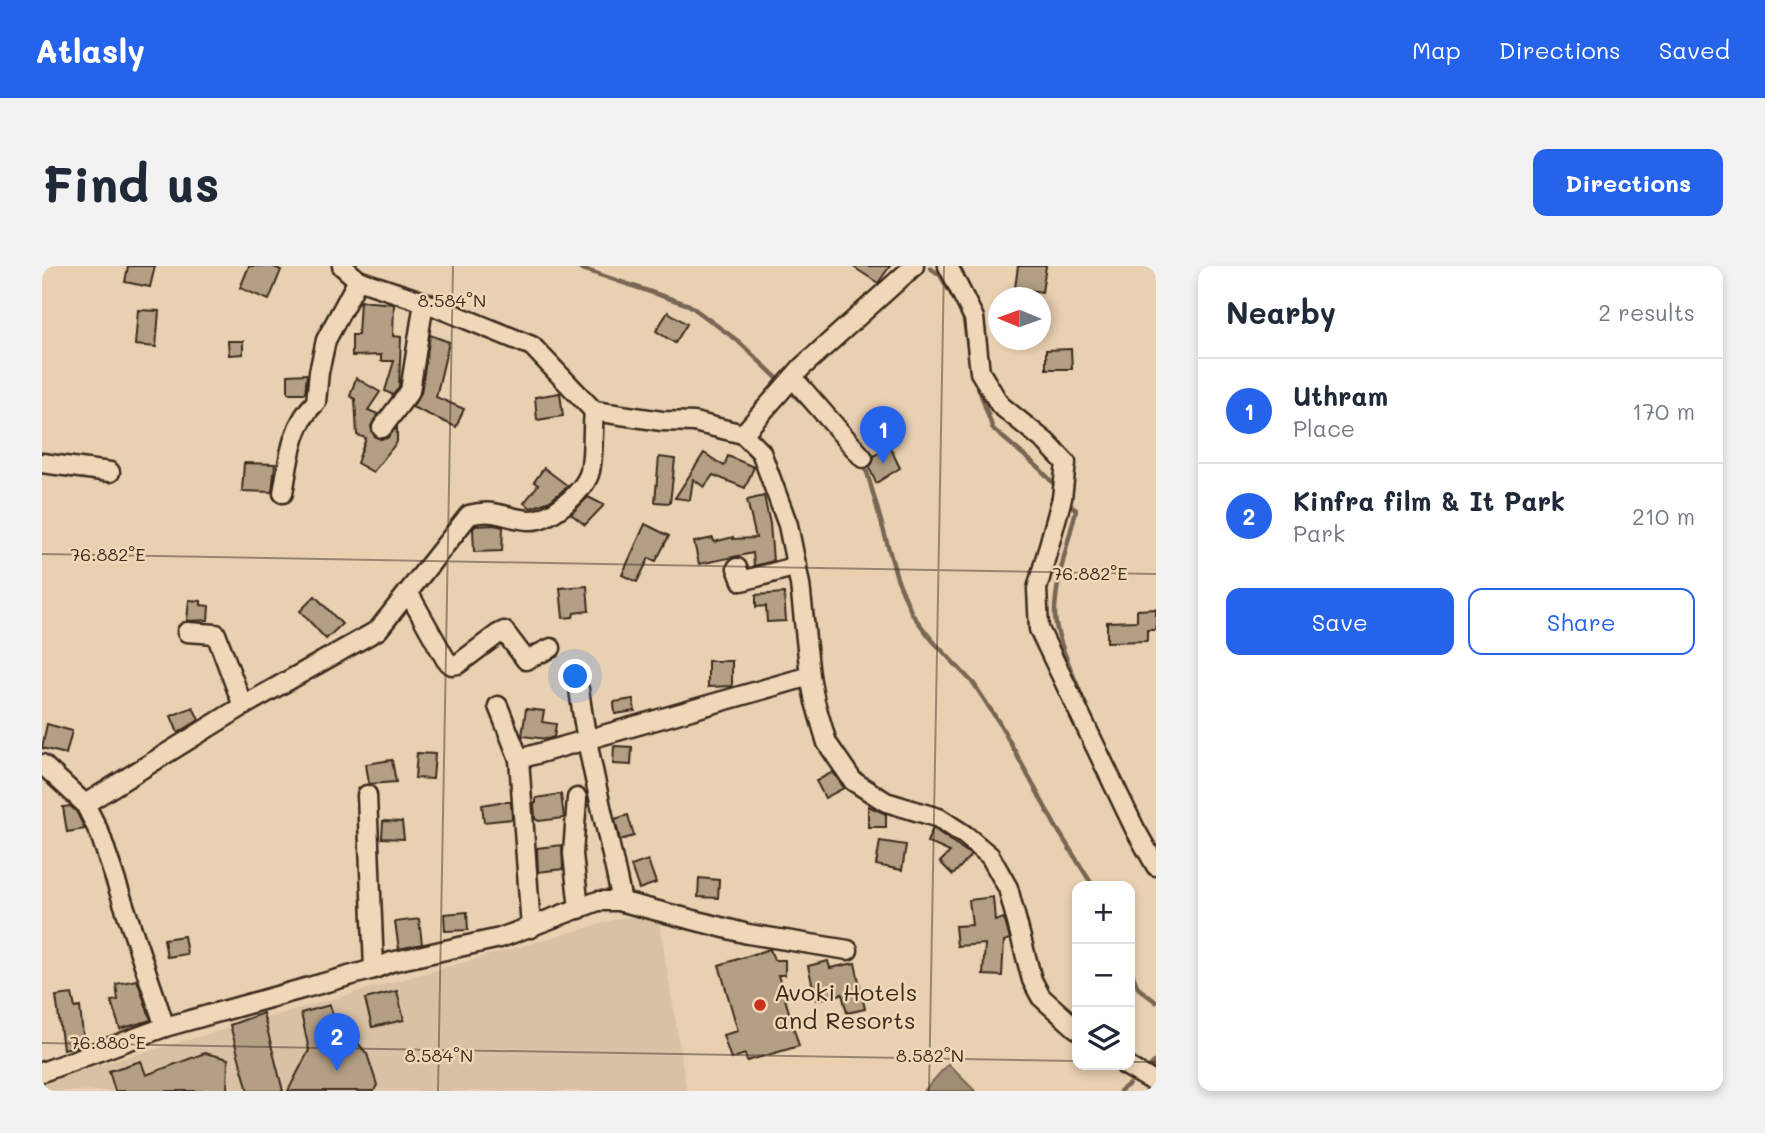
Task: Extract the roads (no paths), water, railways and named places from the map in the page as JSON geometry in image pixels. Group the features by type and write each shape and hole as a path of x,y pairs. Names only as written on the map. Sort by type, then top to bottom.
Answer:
{"street":[{"path":"342,266 358,280 424,302 532,346 594,411 662,421 694,422 743,434 761,452 788,525 797,566 810,676 827,743 853,782 886,802 939,818 990,856 1008,888 1032,980 1041,997 1072,1025"},
{"path":"743,434 793,378 914,266"},
{"path":"947,266 974,318 981,372 1000,405 1046,442 1066,463 1062,498 1037,589 1039,629 1135,829 1156,866"},
{"path":"283,493 298,425 307,410 316,402 326,340 358,280"},
{"path":"382,428 410,391 424,302"},
{"path":"793,378 863,458"},
{"path":"85,804 243,706 378,630 469,515 485,511 531,521 552,515 576,494 590,474 594,411"},
{"path":"42,463 110,472"},
{"path":"737,568 742,581 797,566"},
{"path":"408,592 446,660 452,665 458,664 504,631 526,660 551,648"},
{"path":"187,632 216,634 243,706"},
{"path":"519,759 810,676"},
{"path":"579,689 585,740 610,839 622,902"},
{"path":"498,706 519,759 531,928"},
{"path":"42,764 85,804 100,834 165,1027"},
{"path":"367,795 374,969"},
{"path":"577,798 573,854 579,909"},
{"path":"42,1072 165,1027 391,962 500,938 598,901 622,902 748,934 848,950"},
{"path":"1134,1070 1156,1083"}],"waterway":[{"path":"574,266 689,305 738,341 777,378"},
{"path":"930,268 940,275 963,314 970,360"},
{"path":"975,378 993,429 1053,483"},
{"path":"794,395 809,409"},
{"path":"859,464 867,472 897,578 912,614 932,640 974,684 1000,724 1056,827 1090,881"},
{"path":"1072,506 1076,510 1059,577 1055,616 1064,653 1091,719"},
{"path":"1135,980 1138,988 1156,1002"},
{"path":"1156,1061 1151,1065 1156,1068"},
{"path":"1120,1091 1129,1084"}],"place":[{"name":"Uthram","path":"883,464"},
{"name":"Avoki Hotels and Resorts","path":"760,1005"},
{"name":"Kinfra film & It Park","path":"337,1071"}]}
